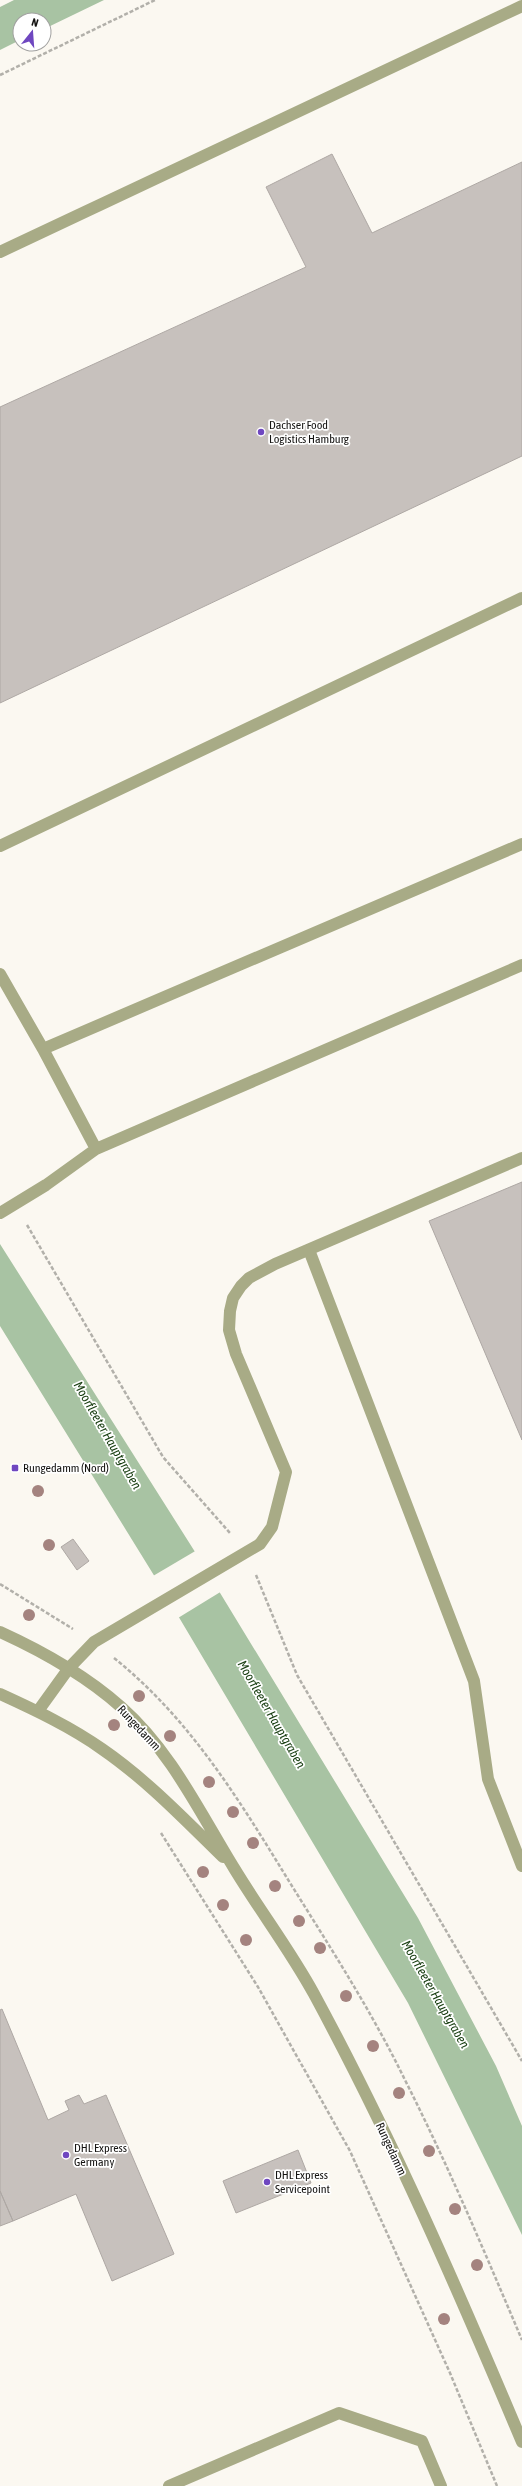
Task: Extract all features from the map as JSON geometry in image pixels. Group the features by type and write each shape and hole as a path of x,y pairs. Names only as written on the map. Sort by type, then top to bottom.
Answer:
{"street":[{"path":"0,252 522,6"},
{"path":"0,846 522,598"},
{"path":"43,1049 522,844"},
{"path":"8,1209 46,1186 96,1149 522,965"},
{"path":"0,974 43,1049 96,1149"},
{"path":"38,1711 69,1668 94,1642 260,1544 272,1527 286,1472 236,1354 229,1330 230,1311 233,1298 249,1278 309,1250 522,1158"},
{"path":"309,1250 474,1681 488,1779 522,1866"},
{"name":"Rungedamm","path":"0,1632 69,1668 122,1708 170,1762 235,1870 312,1992 366,2094 479,2339 522,2442"},
{"name":"Rungedamm","path":"0,1694 38,1711 118,1760 181,1816 235,1870"},
{"path":"169,2486 339,2413 422,2441 441,2486"}],"path":[{"path":"0,75 155,0"},
{"path":"8,1209 163,1457 246,1552 297,1675 522,2061"},
{"path":"158,1828 258,1987 350,2151 450,2373 497,2486"}],"water":[{"path":"14,0 104,0 52,25 52,12 12,12 12,44 0,50 0,7"},
{"name":"Moorfleeter Hauptgraben","path":"0,1244 197,1555 418,1918 496,2066 522,2126 522,2235 408,2003 155,1577 0,1326"}],"pier":[{"path":"197,1550 222,1591 178,1618 153,1576"}],"building":[{"name":"Dachser Food Logistics Hamburg","path":"332,154 372,233 522,162 522,456 0,703 0,407 306,267 266,187"},
{"path":"522,1182 522,1440 429,1221"},
{"path":"73,1539 89,1561 77,1570 61,1547"},
{"name":"DHL Express Germany","path":"2,2009 48,2120 69,2110 65,2101 79,2095 84,2104 106,2095 174,2254 112,2281 76,2194 13,2221 0,2191 0,2010"},
{"name":"DHL Express Servicepoint","path":"298,2150 311,2183 236,2213 223,2181"},
{"path":"0,2191 13,2221 0,2226"}],"place":[{"name":"Dachser Food Logistics Hamburg","path":"261,432"},
{"name":"Rungedamm (Nord)","path":"15,1468"},
{"name":"DHL Express Germany","path":"66,2155"},
{"name":"DHL Express Servicepoint","path":"267,2182"}]}
